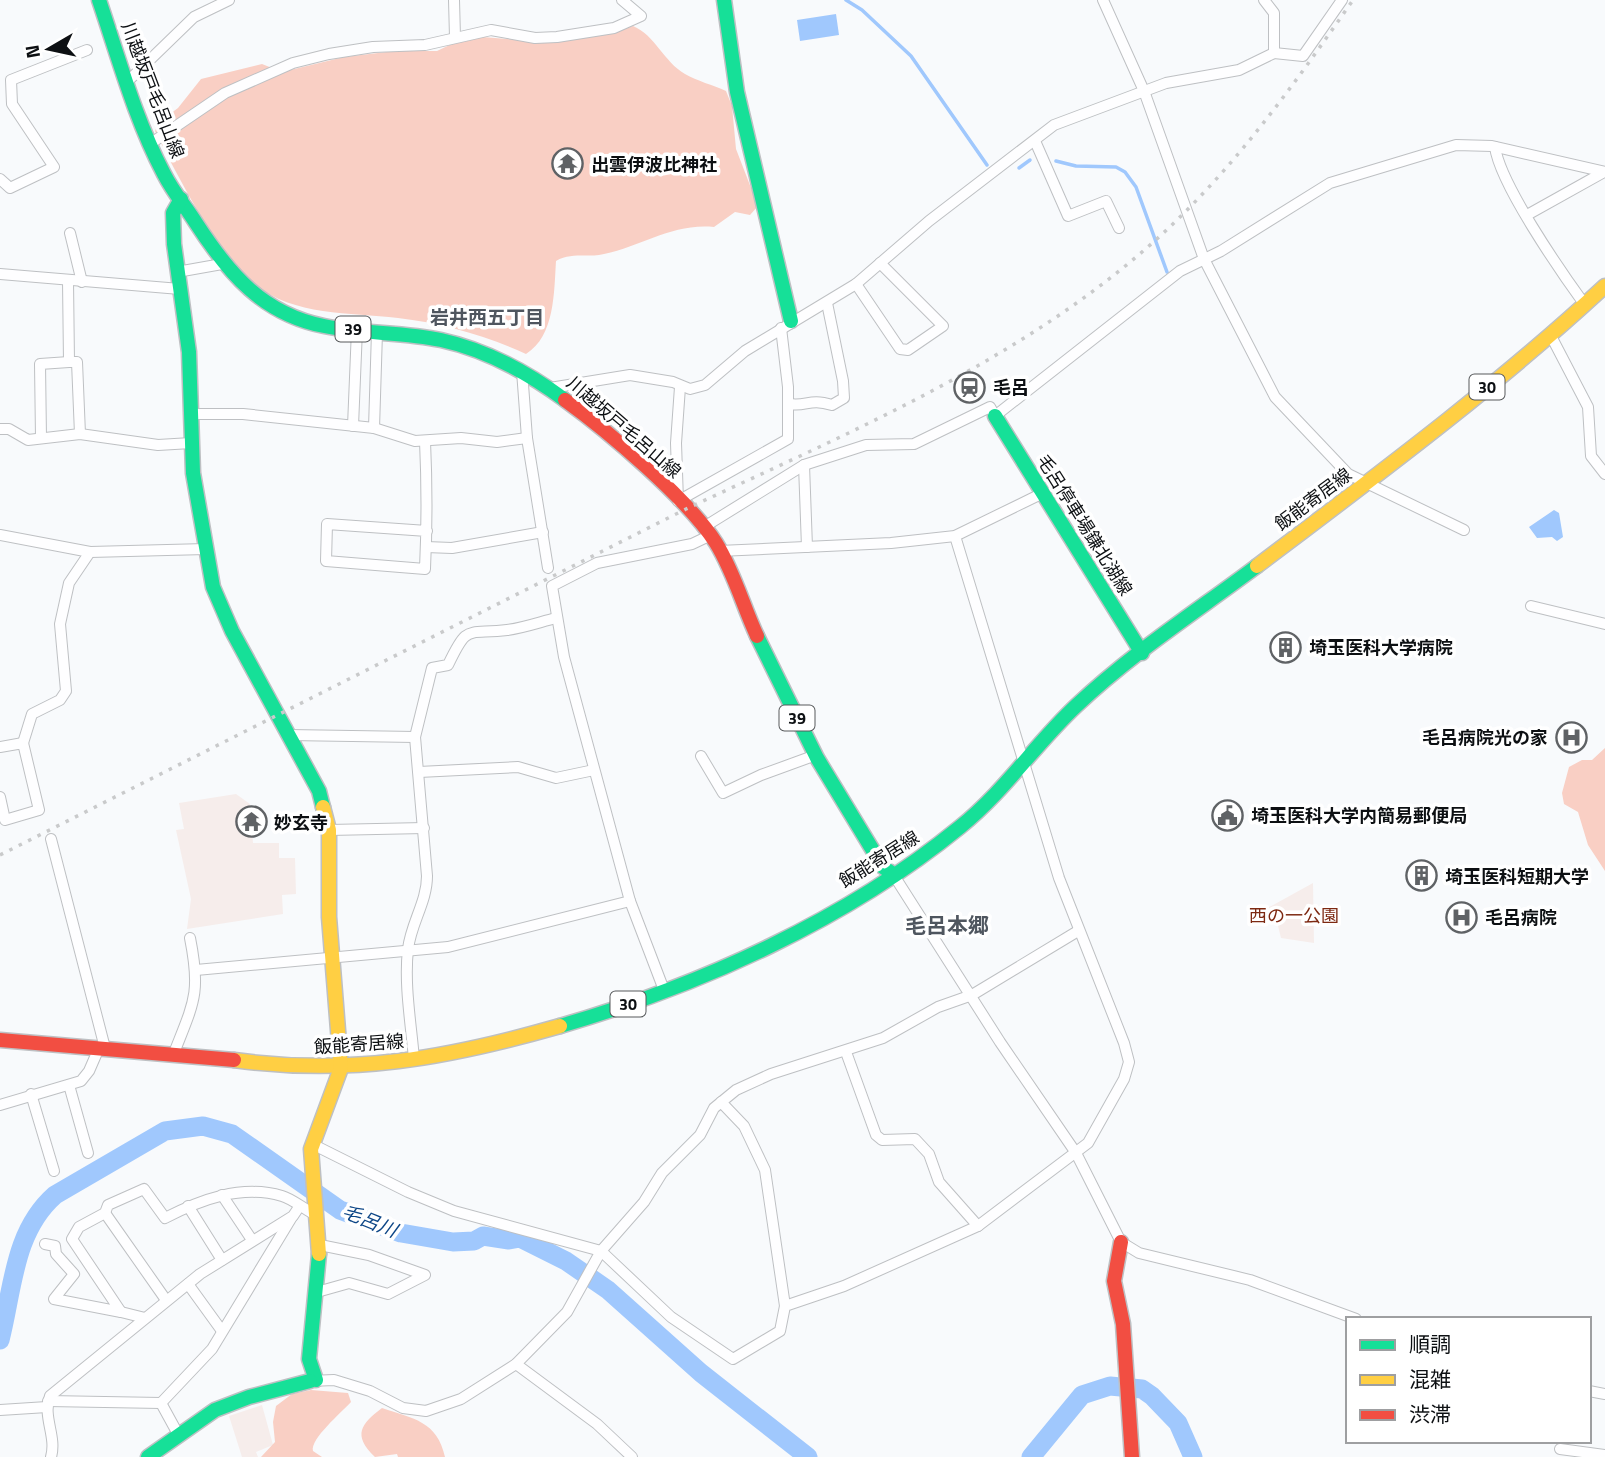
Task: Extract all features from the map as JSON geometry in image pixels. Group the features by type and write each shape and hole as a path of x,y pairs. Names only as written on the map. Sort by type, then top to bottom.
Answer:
{"main road":[{"name":"川越坂戸毛呂山線","path":"99,0 150,144 222,264 242,286 267,306 304,320 357,330 442,340 481,352 522,371 550,388 678,501 707,531 719,551 758,641 843,807 883,867 893,874"},
{"path":"724,0 737,92 786,324"},
{"path":"148,1457 178,1434 226,1406 313,1381 309,1360 320,1245 312,1149 341,1068 327,888 329,830 318,791 222,612 206,549 191,443 189,352 177,272 173,214 181,199"},
{"name":"飯能寄居線","path":"0,1040 174,1053 294,1067 341,1068 415,1059 551,1030 664,990 809,924 893,874 971,819 1082,700 1365,484 1551,336 1605,286"},
{"name":"毛呂停車場鎌北湖線","path":"995,416 1142,653"},
{"path":"1121,1242 1114,1281 1127,1372 1132,1457"}],"street":[{"path":"127,82 194,18 229,0"},
{"path":"454,0 455,37"},
{"path":"150,144 225,93 293,63 373,47 425,46 491,30 535,38 614,28 641,16 622,0"},
{"path":"1103,0 1144,91 1204,259 1275,397 1348,474 1464,530"},
{"path":"1264,0 1274,13 1274,53"},
{"path":"550,388 630,375 673,382 690,389 705,385 745,351 856,284 929,221 1054,125 1166,83 1239,70 1274,53 1303,56 1342,0"},
{"path":"0,179 10,188 54,167 12,104 11,80 87,50"},
{"path":"1035,141 1069,216 1106,201 1119,228"},
{"path":"664,990 631,901 594,771 556,618 552,586 597,563 692,544 804,465 866,445 914,444 990,407 995,416 1180,271 1330,183 1448,146 1495,147 1605,172"},
{"path":"1495,147 1497,161 1527,215 1585,305"},
{"path":"1527,215 1605,172"},
{"path":"70,233 82,282"},
{"path":"856,284 900,349 908,350 943,326 880,263"},
{"path":"177,272 222,264"},
{"path":"0,274 180,289"},
{"path":"68,281 69,362"},
{"path":"789,404 797,405 817,399 832,405 844,398 827,303"},
{"path":"680,387 676,443 678,501 786,443 789,404 786,324"},
{"path":"353,426 357,330"},
{"path":"374,428 377,332"},
{"path":"1551,336 1588,407 1591,456 1605,474"},
{"path":"41,438 40,364 76,362 80,434"},
{"path":"522,371 527,438 548,568"},
{"path":"190,414 243,414 374,428 425,441 461,438 497,442 527,438"},
{"path":"0,429 9,429 28,440 80,434 158,445 191,443"},
{"path":"425,441 427,531 425,569 326,561 327,524 427,531"},
{"path":"804,465 807,547"},
{"path":"719,551 891,543 955,536 1042,493"},
{"path":"426,547 453,548 543,532"},
{"path":"0,535 90,552 206,549"},
{"path":"785,1306 854,1282 978,1226 1088,1143 1124,1079 1129,1062 1124,1043 1078,931 1023,762 955,536"},
{"path":"0,797 5,820 39,810 23,743 32,714 60,699 66,691 60,624 69,583 90,552"},
{"path":"1531,606 1605,624"},
{"path":"415,1059 407,980 408,952 411,930 427,887 415,737 432,668 448,666 461,638 476,629 507,630 556,618"},
{"path":"289,735 415,737"},
{"path":"1,744 23,743"},
{"path":"701,756 723,793 761,775 816,755"},
{"path":"419,772 519,766 556,778 594,771"},
{"path":"329,830 424,828"},
{"path":"0,1105 81,1080 102,1048 51,839"},
{"path":"893,874 1000,1042 1076,1153 1121,1242 1139,1252 1250,1280 1351,1317"},
{"path":"196,970 448,947 631,901"},
{"path":"313,1381 334,1380 370,1391 403,1408 426,1411 461,1399 516,1364 567,1312 600,1254 644,1202 662,1173 701,1135 721,1102 751,1081 883,1038 938,1007 972,995 1078,931"},
{"path":"174,1053 196,998 196,970 190,938"},
{"path":"846,1052 876,1135 882,1140 915,1139 929,1154 939,1182 978,1226"},
{"path":"69,1085 88,1153"},
{"path":"31,1094 54,1171"},
{"path":"312,1149 454,1211 600,1254 671,1317 733,1359 780,1331 785,1306 765,1170 744,1126 721,1102"},
{"path":"121,1312 72,1239 79,1227 105,1213 108,1205 144,1189 164,1218 188,1206 222,1195 284,1196 296,1212"},
{"path":"222,1195 252,1240"},
{"path":"188,1206 222,1260"},
{"path":"47,1404 188,1284 296,1212 315,1210"},
{"path":"0,1410 47,1404 161,1403 212,1349 296,1212"},
{"path":"105,1213 166,1300"},
{"path":"46,1244 55,1246 56,1254 74,1274 54,1299 145,1318"},
{"path":"317,1292 349,1283 388,1294 425,1275 369,1255 320,1245"},
{"path":"188,1284 222,1331"},
{"path":"516,1364 597,1424 632,1457"},
{"path":"161,1403 178,1434"},
{"path":"47,1404 54,1435 51,1457"},
{"path":"1560,1449 1605,1455"}],"green space":[{"path":"236,794 250,804 253,843 279,843 279,858 295,858 296,894 282,895 283,914 187,929 191,899 176,830 184,829 179,803"},
{"name":"西の一公園","path":"1313,883 1314,943 1281,938 1276,918 1258,923 1255,915"},
{"path":"262,1405 273,1445 256,1452 258,1457 242,1457 229,1416"}],"shaded area":[{"path":"633,26 641,30 678,69 726,91 732,106 736,149 758,206 750,215 735,212 714,227 685,228 604,254 568,257 556,261 548,325 536,346 526,354 496,341 448,327 415,320 318,310 298,306 262,290 233,263 208,227 184,188 155,131 159,122 178,108 201,79 262,64 282,72 344,57 395,51 437,51 458,41 483,37 546,42 605,35"},
{"path":"1605,748 1605,871 1588,845 1578,812 1564,804 1562,793 1569,767 1582,760 1592,760"},
{"path":"311,1390 348,1393 351,1402 316,1440 313,1451 322,1457 261,1457 275,1442 273,1422 276,1406 292,1394"},
{"path":"382,1408 414,1419 430,1429 441,1445 445,1457 398,1457 397,1454 375,1457 363,1442 362,1430 369,1419"}],"water":[{"path":"836,14 839,35 800,41 797,20"},
{"path":"1554,510 1559,513 1563,537 1557,541 1552,537 1537,538 1529,527"}],"waterway":[{"path":"846,0 862,10 911,56 987,165"},
{"path":"1019,168 1030,160"},
{"path":"1056,161 1076,166 1116,167 1125,172 1136,187 1167,272"},
{"name":"毛呂川","path":"0,1340 23,1244 41,1210 55,1195 165,1131 203,1126 232,1134 340,1210 401,1233 453,1242 474,1241 483,1236 509,1240 520,1238 566,1261 608,1290 701,1373 808,1457"},
{"path":"1031,1457 1082,1395 1110,1386 1142,1389 1152,1396 1178,1423 1193,1457"}],"railway":[{"path":"0,855 686,509 886,415 1016,343 1077,303 1135,258 1189,208 1255,133 1353,0"}],"traffic: fast":[{"path":"99,0 136,110 164,174 208,242 249,289 283,312 324,326 427,337 458,344 521,371 565,400"},
{"path":"724,0 737,92 791,321"},
{"path":"181,199 173,213 174,244 189,352 193,473 213,587 232,631 319,791 323,807"},
{"path":"995,416 1142,653"},
{"path":"560,1026 666,991 770,946 821,920 916,861 976,813 1062,720 1098,686 1142,650 1257,566"},
{"path":"757,636 817,758 883,867 893,874"},
{"path":"316,1380 309,1359 319,1254"},
{"path":"148,1457 215,1410 249,1397 310,1381"}],"traffic: slow":[{"path":"1257,566 1478,395 1605,286"},
{"path":"319,1254 311,1149 341,1068 329,917 329,830 323,807"},
{"path":"234,1060 318,1066 398,1061 478,1047 560,1026"}],"traffic: jam":[{"path":"565,400 646,467 703,525 728,566 757,636"},
{"path":"0,1040 234,1060"},
{"path":"1121,1242 1114,1281 1123,1324 1132,1457"}],"place":[{"name":"出雲伊波比神社","path":"568,164"},
{"name":"毛呂","path":"970,387"},
{"name":"埼玉医科大学病院","path":"1286,647"},
{"name":"毛呂病院光の家","path":"1571,737"},
{"name":"埼玉医科大学内簡易郵便局","path":"1228,815"},
{"name":"妙玄寺","path":"251,822"},
{"name":"埼玉医科短期大学","path":"1422,876"},
{"name":"毛呂病院","path":"1462,917"}],"district":[{"name":"岩井西五丁目","path":"487,316"},
{"name":"毛呂本郷","path":"947,925"}]}
